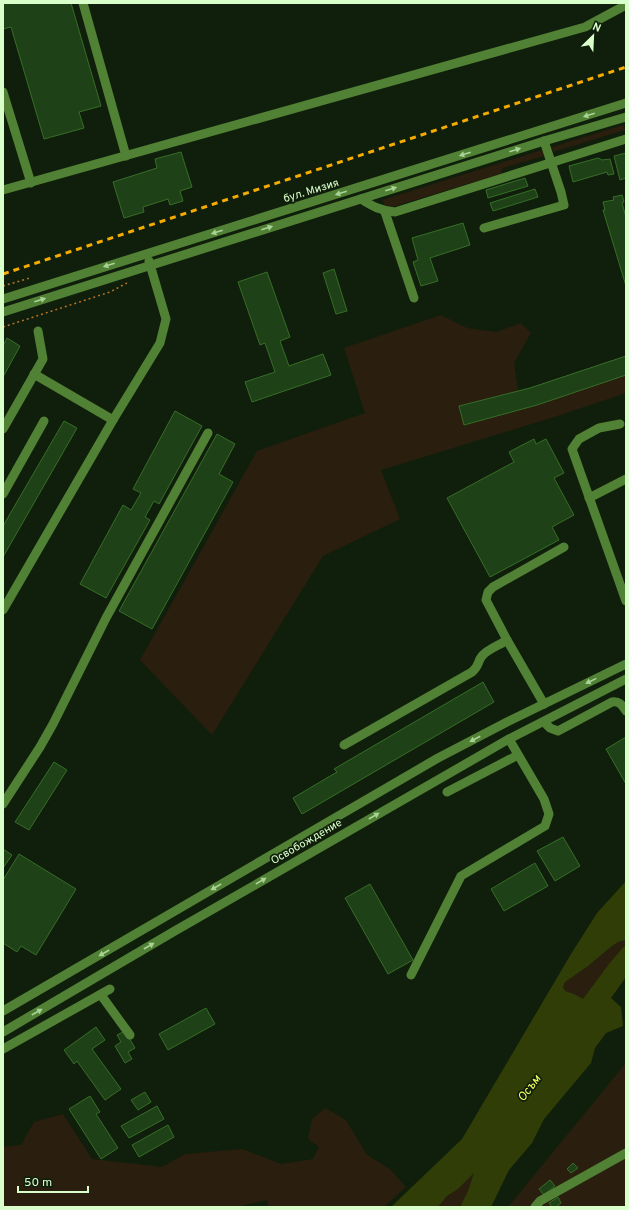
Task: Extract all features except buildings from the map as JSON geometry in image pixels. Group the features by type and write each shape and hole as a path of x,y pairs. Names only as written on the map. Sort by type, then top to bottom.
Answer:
{"street":[{"path":"83,3 126,156"},
{"path":"3,190 586,27 626,5"},
{"path":"3,92 31,183"},
{"name":"бул. Мизия","path":"3,299 626,103"},
{"path":"3,312 544,141 626,117"},
{"path":"361,199 385,212 395,212 626,139"},
{"path":"484,228 564,204 544,141"},
{"path":"385,212 414,298"},
{"path":"3,610 6,599 160,343 166,319 147,254"},
{"path":"3,429 43,359 38,331"},
{"path":"34,374 113,420"},
{"path":"3,494 44,421"},
{"path":"620,424 599,428 579,439 572,449 626,601"},
{"path":"3,804 50,730 112,607 208,433"},
{"path":"589,498 626,479"},
{"path":"544,704 486,600 488,592 493,587 564,547"},
{"path":"344,745 472,672 477,668 481,657 485,653 507,640"},
{"name":"Освобождение","path":"3,1011 438,758 626,664"},
{"name":"Освобождение","path":"3,1032 180,928 510,739 626,680"},
{"path":"544,722 550,728 558,731 612,702 621,703 626,711"},
{"path":"411,975 461,876 544,826 549,814 544,799 510,739"},
{"path":"447,792 518,755"},
{"path":"3,1049 110,989"},
{"path":"101,995 130,1035"},
{"path":"535,1207 540,1201 626,1153"}],"path":[{"path":"3,286 30,278"},
{"path":"3,327 110,292 127,283"}],"shaded area":[{"path":"623,125 625,130 553,152 552,147"},
{"path":"542,150 544,156 503,168 500,174 392,207 385,205 382,200"},
{"path":"441,315 467,328 496,332 521,323 531,333 514,363 518,391 459,406 626,375 626,393 548,419 381,470 400,519 323,556 212,735 140,660 257,451 365,413 344,348"},
{"path":"626,940 626,944 583,1000 574,994 564,991 564,982 588,966 612,946 618,942"},
{"path":"626,1063 626,1207 508,1207"},
{"path":"325,1108 346,1120 367,1155 390,1169 406,1187 384,1207 269,1207 267,1200 237,1207 3,1207 3,1147 21,1145 34,1122 63,1114 92,1159 162,1167 185,1154 242,1149 281,1164 313,1159 319,1147 308,1139 312,1119"},
{"path":"475,1172 460,1207 438,1207 447,1196 458,1189"}],"water":[{"name":"Осъм","path":"626,881 626,940 618,942 612,946 588,966 565,982 563,987 565,991 583,999 626,944 626,977 611,998 621,1007 623,1026 606,1033 595,1048 591,1063 544,1119 532,1143 509,1170 491,1207 460,1207 468,1191 474,1173 458,1189 447,1196 438,1207 391,1207 462,1139 571,954 597,913"}],"railway":[{"path":"3,274 626,67"}]}
